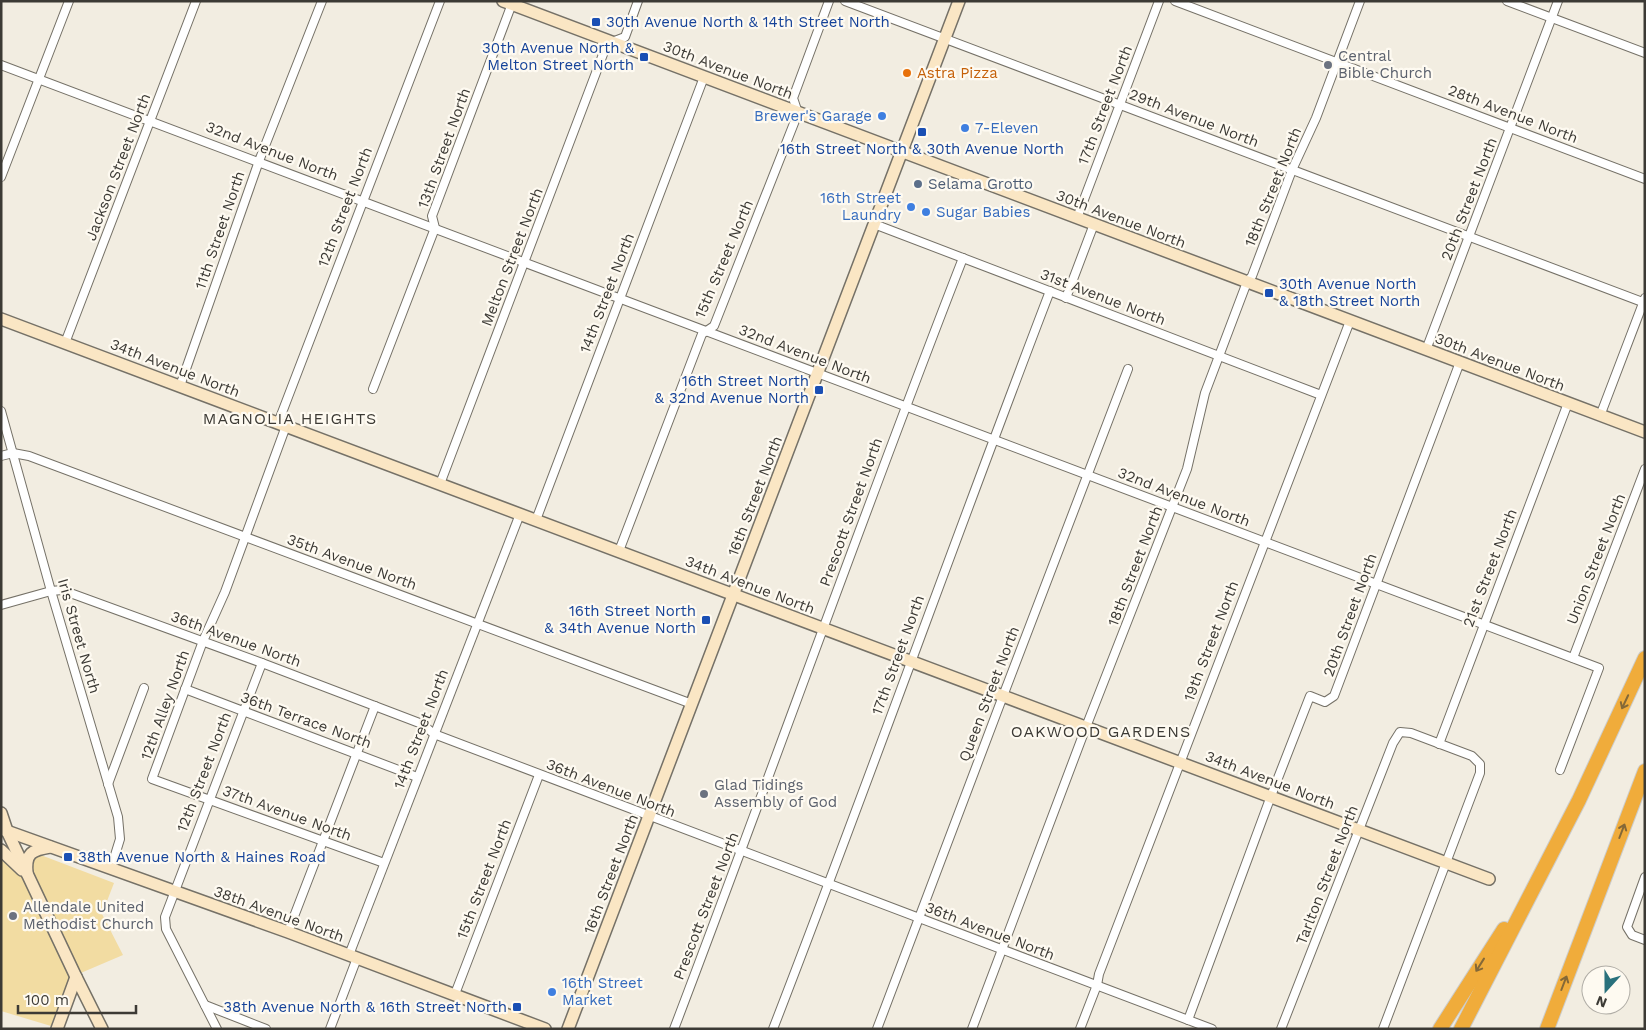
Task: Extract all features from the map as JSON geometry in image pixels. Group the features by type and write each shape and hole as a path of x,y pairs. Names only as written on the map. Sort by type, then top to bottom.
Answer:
{"highway":[{"path":"1461,1029 1604,749 1645,658"},
{"path":"1547,1029 1645,771"},
{"path":"1440,1029 1545,866"}],"street":[{"path":"1,177 69,1"},
{"name":"Jackson Street North","path":"65,342 196,1"},
{"name":"11th Street North","path":"180,386 259,161 322,1"},
{"name":"12th Street North","path":"203,641 225,592 246,537 282,425 364,200 440,1"},
{"path":"612,42 625,37 638,1"},
{"name":"15th Street North","path":"619,551 702,334 714,326 798,113 793,98 828,1"},
{"name":"29th Avenue North","path":"845,1 1469,237 1644,301"},
{"name":"16th Street North","path":"568,1029 959,1"},
{"name":"17th Street North","path":"1077,218 1159,1"},
{"name":"28th Avenue North","path":"1175,1 1645,179"},
{"name":"18th Street North","path":"972,1029 1086,727 1173,507 1186,470 1205,393 1292,170 1316,118 1360,1"},
{"path":"1507,1 1645,53"},
{"name":"20th Street North","path":"1426,350 1558,1"},
{"name":"30th Avenue North","path":"509,2 798,113 1645,432"},
{"name":"13th Street North","path":"373,389 435,228 432,216 509,2"},
{"name":"Melton Street North","path":"440,484 605,49 612,42"},
{"name":"32nd Avenue North","path":"1,65 364,200 707,332 1599,668 1560,770"},
{"name":"14th Street North","path":"536,520 704,77"},
{"name":"31st Avenue North","path":"874,224 1321,395"},
{"path":"1066,298 1094,224"},
{"name":"Prescott Street North","path":"674,1029 742,852 905,406 963,258"},
{"name":"17th Street North","path":"773,1029 829,885 910,661 1050,291"},
{"path":"1600,416 1644,301"},
{"name":"34th Avenue North","path":"1,319 1489,878"},
{"name":"19th Street North","path":"1080,1029 1097,985 1099,974 1350,321"},
{"name":"20th Street North","path":"1188,1020 1310,696 1325,702 1334,696 1460,362"},
{"name":"Queen Street North","path":"877,1029 1128,369"},
{"name":"21st Street North","path":"1439,744 1568,403"},
{"name":"Iris Street North","path":"1,410 51,591 118,817 120,839 111,868"},
{"name":"35th Avenue North","path":"1,456 13,453 29,456 692,704"},
{"name":"Union Street North","path":"1573,658 1645,470"},
{"name":"14th Street North","path":"330,1029 384,863 520,514"},
{"name":"36th Avenue North","path":"1,605 51,591 62,590 375,706 422,724 434,734 539,775 1209,1028"},
{"name":"12th Alley North","path":"152,779 203,641"},
{"name":"12th Street North","path":"174,892 262,663"},
{"path":"108,784 144,688"},
{"name":"36th Terrace North","path":"184,689 417,777"},
{"path":"288,932 375,706"},
{"name":"Tarlton Street North","path":"1281,1029 1393,743 1400,732 1411,733 1439,744"},
{"path":"1383,1029 1480,773 1480,764 1472,756 1439,744"},
{"name":"15th Street North","path":"455,994 539,775"},
{"name":"37th Avenue North","path":"152,779 384,863"},
{"path":"1,813 4,830 102,1029"},
{"name":"38th Avenue North","path":"4,830 288,932 545,1029"},
{"path":"27,875 26,862 29,856 34,851 51,847"},
{"path":"1,850 27,875"},
{"path":"1645,877 1627,924 1632,935 1645,940"},
{"path":"174,892 165,917 166,929 217,1029"},
{"path":"57,1029 76,977"},
{"path":"205,1005 266,1029"}],"shaded area":[{"path":"1,845 34,857 37,854 46,857 114,883 102,914 123,955 69,978 51,1026 1,1011"}],"place":[{"name":"30th Avenue North & 14th Street North","path":"596,22"},
{"name":"30th Avenue North & Melton Street North","path":"644,57"},
{"name":"Central Bible Church","path":"1328,65"},
{"name":"Astra Pizza","path":"907,73"},
{"name":"Brewer's Garage","path":"882,116"},
{"name":"7-Eleven","path":"965,128"},
{"name":"16th Street North & 30th Avenue North","path":"922,132"},
{"name":"Selama Grotto","path":"918,184"},
{"name":"16th Street Laundry","path":"911,207"},
{"name":"Sugar Babies","path":"926,212"},
{"name":"30th Avenue North & 18th Street North","path":"1269,293"},
{"name":"16th Street North & 32nd Avenue North","path":"819,390"},
{"name":"16th Street North & 34th Avenue North","path":"706,620"},
{"name":"Glad Tidings Assembly of God","path":"704,794"},
{"name":"38th Avenue North & Haines Road","path":"68,857"},
{"name":"Allendale United Methodist Church","path":"13,916"},
{"name":"16th Street Market","path":"552,992"},
{"name":"38th Avenue North & 16th Street North","path":"517,1007"}],"district":[{"name":"MAGNOLIA HEIGHTS","path":"290,418"},
{"name":"OAKWOOD GARDENS","path":"1101,731"}]}
